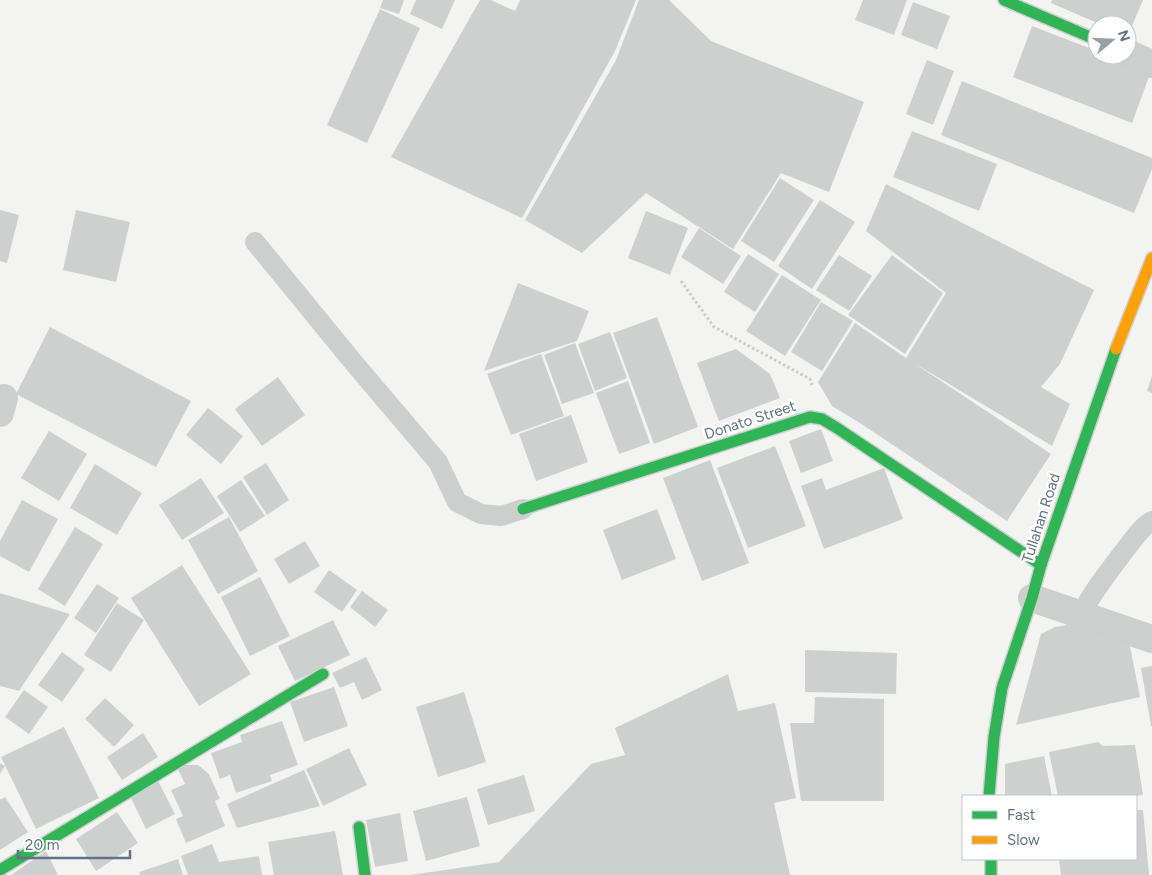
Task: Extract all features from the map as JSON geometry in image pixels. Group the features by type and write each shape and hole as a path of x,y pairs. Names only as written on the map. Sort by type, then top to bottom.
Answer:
{"street":[{"path":"1004,0 1087,36"},
{"path":"1137,57 1152,64"},
{"name":"Tullahan Road","path":"989,795 994,737 1002,688 1041,565 1106,373 1152,258"},
{"name":"Donato Street","path":"523,509 796,421 810,417 822,419"},
{"path":"822,419 1041,565"},
{"path":"1032,598 1152,639"},
{"path":"0,870 323,674"},
{"path":"359,827 365,875"},
{"path":"991,860 991,875"}],"lane":[{"path":"255,242 354,364 438,462 457,502 481,514 502,516 523,509"},
{"path":"1081,614 1094,590 1135,537 1146,524 1152,521"}],"path":[{"path":"682,281 714,327 810,379 822,419"}],"building":[{"path":"383,0 404,0 399,14 380,8"},
{"path":"416,0 455,0 442,29 410,14"},
{"path":"480,0 491,0 515,11 520,0 636,0 615,51 522,218 391,157"},
{"path":"639,0 669,0 711,41 864,102 829,192 781,173 733,249 646,193 582,253 525,220 616,60"},
{"path":"863,0 907,0 894,35 855,20"},
{"path":"1052,0 1143,0 1137,15 1087,15 1087,19 1051,3"},
{"path":"913,2 950,16 937,49 901,35"},
{"path":"380,9 420,28 367,143 327,125"},
{"path":"1032,26 1087,47 1087,65 1135,65 1151,71 1132,123 1013,77"},
{"path":"927,60 954,71 933,125 906,114"},
{"path":"962,81 1152,158 1152,169 1134,213 941,135"},
{"path":"912,131 997,164 979,211 893,177"},
{"path":"780,178 814,200 774,262 741,241"},
{"path":"886,184 1094,290 1060,364 1041,387 1070,404 1052,446 914,363 1051,454 1007,521 832,406 818,382 855,323 906,358 946,293 866,231"},
{"path":"820,200 855,222 812,289 778,266"},
{"path":"0,210 19,215 7,263 0,261"},
{"path":"76,210 130,222 116,282 63,270"},
{"path":"646,211 688,228 670,275 628,258"},
{"path":"699,228 741,256 723,284 681,257"},
{"path":"748,254 779,274 755,312 724,292"},
{"path":"839,255 872,276 849,311 816,290"},
{"path":"892,255 943,293 905,354 848,315"},
{"path":"782,275 821,300 785,356 746,331"},
{"path":"518,283 589,311 577,341 484,371"},
{"path":"821,302 853,321 822,371 791,352"},
{"path":"657,317 698,427 654,444 613,333"},
{"path":"50,327 191,401 156,467 16,394"},
{"path":"610,332 627,378 595,391 578,344"},
{"path":"575,343 594,393 562,404 544,355"},
{"path":"736,349 770,374 780,398 719,421 697,363"},
{"path":"541,354 564,416 511,435 487,374"},
{"path":"1152,376 1152,393 1147,391"},
{"path":"278,377 305,415 262,446 235,409"},
{"path":"628,381 650,443 619,454 596,393"},
{"path":"208,408 243,436 221,464 186,435"},
{"path":"571,415 588,462 536,481 519,434"},
{"path":"821,429 833,461 801,473 789,441"},
{"path":"49,431 87,454 59,501 21,478"},
{"path":"775,446 806,526 748,548 717,468"},
{"path":"710,460 749,563 702,581 663,478"},
{"path":"266,463 289,500 267,515 243,477"},
{"path":"95,464 142,493 117,535 70,508"},
{"path":"884,468 903,519 824,549 801,486 822,478 826,490"},
{"path":"201,478 224,513 182,540 159,505"},
{"path":"241,480 265,516 240,532 217,496"},
{"path":"22,500 58,519 29,572 0,556 0,541"},
{"path":"657,509 676,559 622,580 603,530"},
{"path":"229,517 258,571 218,594 188,540"},
{"path":"75,527 103,544 65,606 38,589"},
{"path":"305,541 320,566 289,584 274,559"},
{"path":"182,565 251,674 199,706 131,598"},
{"path":"329,570 357,590 342,612 314,592"},
{"path":"260,577 290,636 250,656 221,597"},
{"path":"97,584 119,598 96,633 74,618"},
{"path":"362,591 388,610 375,627 350,607"},
{"path":"0,593 70,614 19,691 0,686"},
{"path":"117,603 144,620 111,672 84,655"},
{"path":"333,620 350,655 295,681 278,646"},
{"path":"1067,625 1129,641 1140,697 1016,725 1041,634 1055,627"},
{"path":"805,650 897,653 896,694 805,692"},
{"path":"62,652 85,669 62,702 38,685"},
{"path":"366,657 382,690 362,700 354,682 340,688 332,673"},
{"path":"1152,666 1152,726 1151,726 1141,668"},
{"path":"728,674 738,711 775,703 796,798 774,803 790,875 411,875 499,862 591,764 625,755 615,728"},
{"path":"334,687 348,726 304,742 290,702"},
{"path":"24,690 48,707 29,734 5,717"},
{"path":"464,692 486,762 438,777 416,707"},
{"path":"815,697 884,699 884,801 801,801 790,723 814,723"},
{"path":"105,698 134,725 114,747 85,719"},
{"path":"282,721 298,765 270,775 272,781 236,793 230,775 220,779 211,753 242,742 240,735"},
{"path":"64,727 99,798 36,829 1,757"},
{"path":"143,733 158,757 122,780 107,757"},
{"path":"1098,742 1103,746 1135,745 1143,795 1058,795 1049,752"},
{"path":"349,748 367,785 323,806 306,769"},
{"path":"1044,756 1052,795 1005,795 1005,764"},
{"path":"0,763 5,766 0,774"},
{"path":"176,765 198,765 209,774 220,799 215,801 225,826 186,843 176,819 183,816 171,790 185,784"},
{"path":"304,770 320,806 237,828 227,804"},
{"path":"524,775 535,811 488,825 477,789"},
{"path":"157,779 175,814 146,829 128,792"},
{"path":"5,797 28,832 0,850 0,800"},
{"path":"467,797 480,846 426,861 413,811"},
{"path":"1137,810 1143,810 1149,875 1061,875 1059,860 1137,860"},
{"path":"117,812 138,843 96,871 76,839"},
{"path":"400,813 408,861 375,867 366,820"},
{"path":"335,831 343,875 274,875 268,842"},
{"path":"212,844 219,862 259,856 262,875 188,875 181,856"},
{"path":"46,851 58,875 11,875"},
{"path":"178,859 183,875 140,875 139,872"}],"traffic: fast":[{"path":"1004,0 1087,36"},
{"path":"989,795 994,737 1002,688 1041,565 1116,349"},
{"path":"523,509 810,417 822,419 837,428 1041,565"},
{"path":"0,870 323,674"},
{"path":"359,827 365,875"},
{"path":"991,860 991,875"}],"traffic: slow":[{"path":"1116,349 1152,258"}]}
